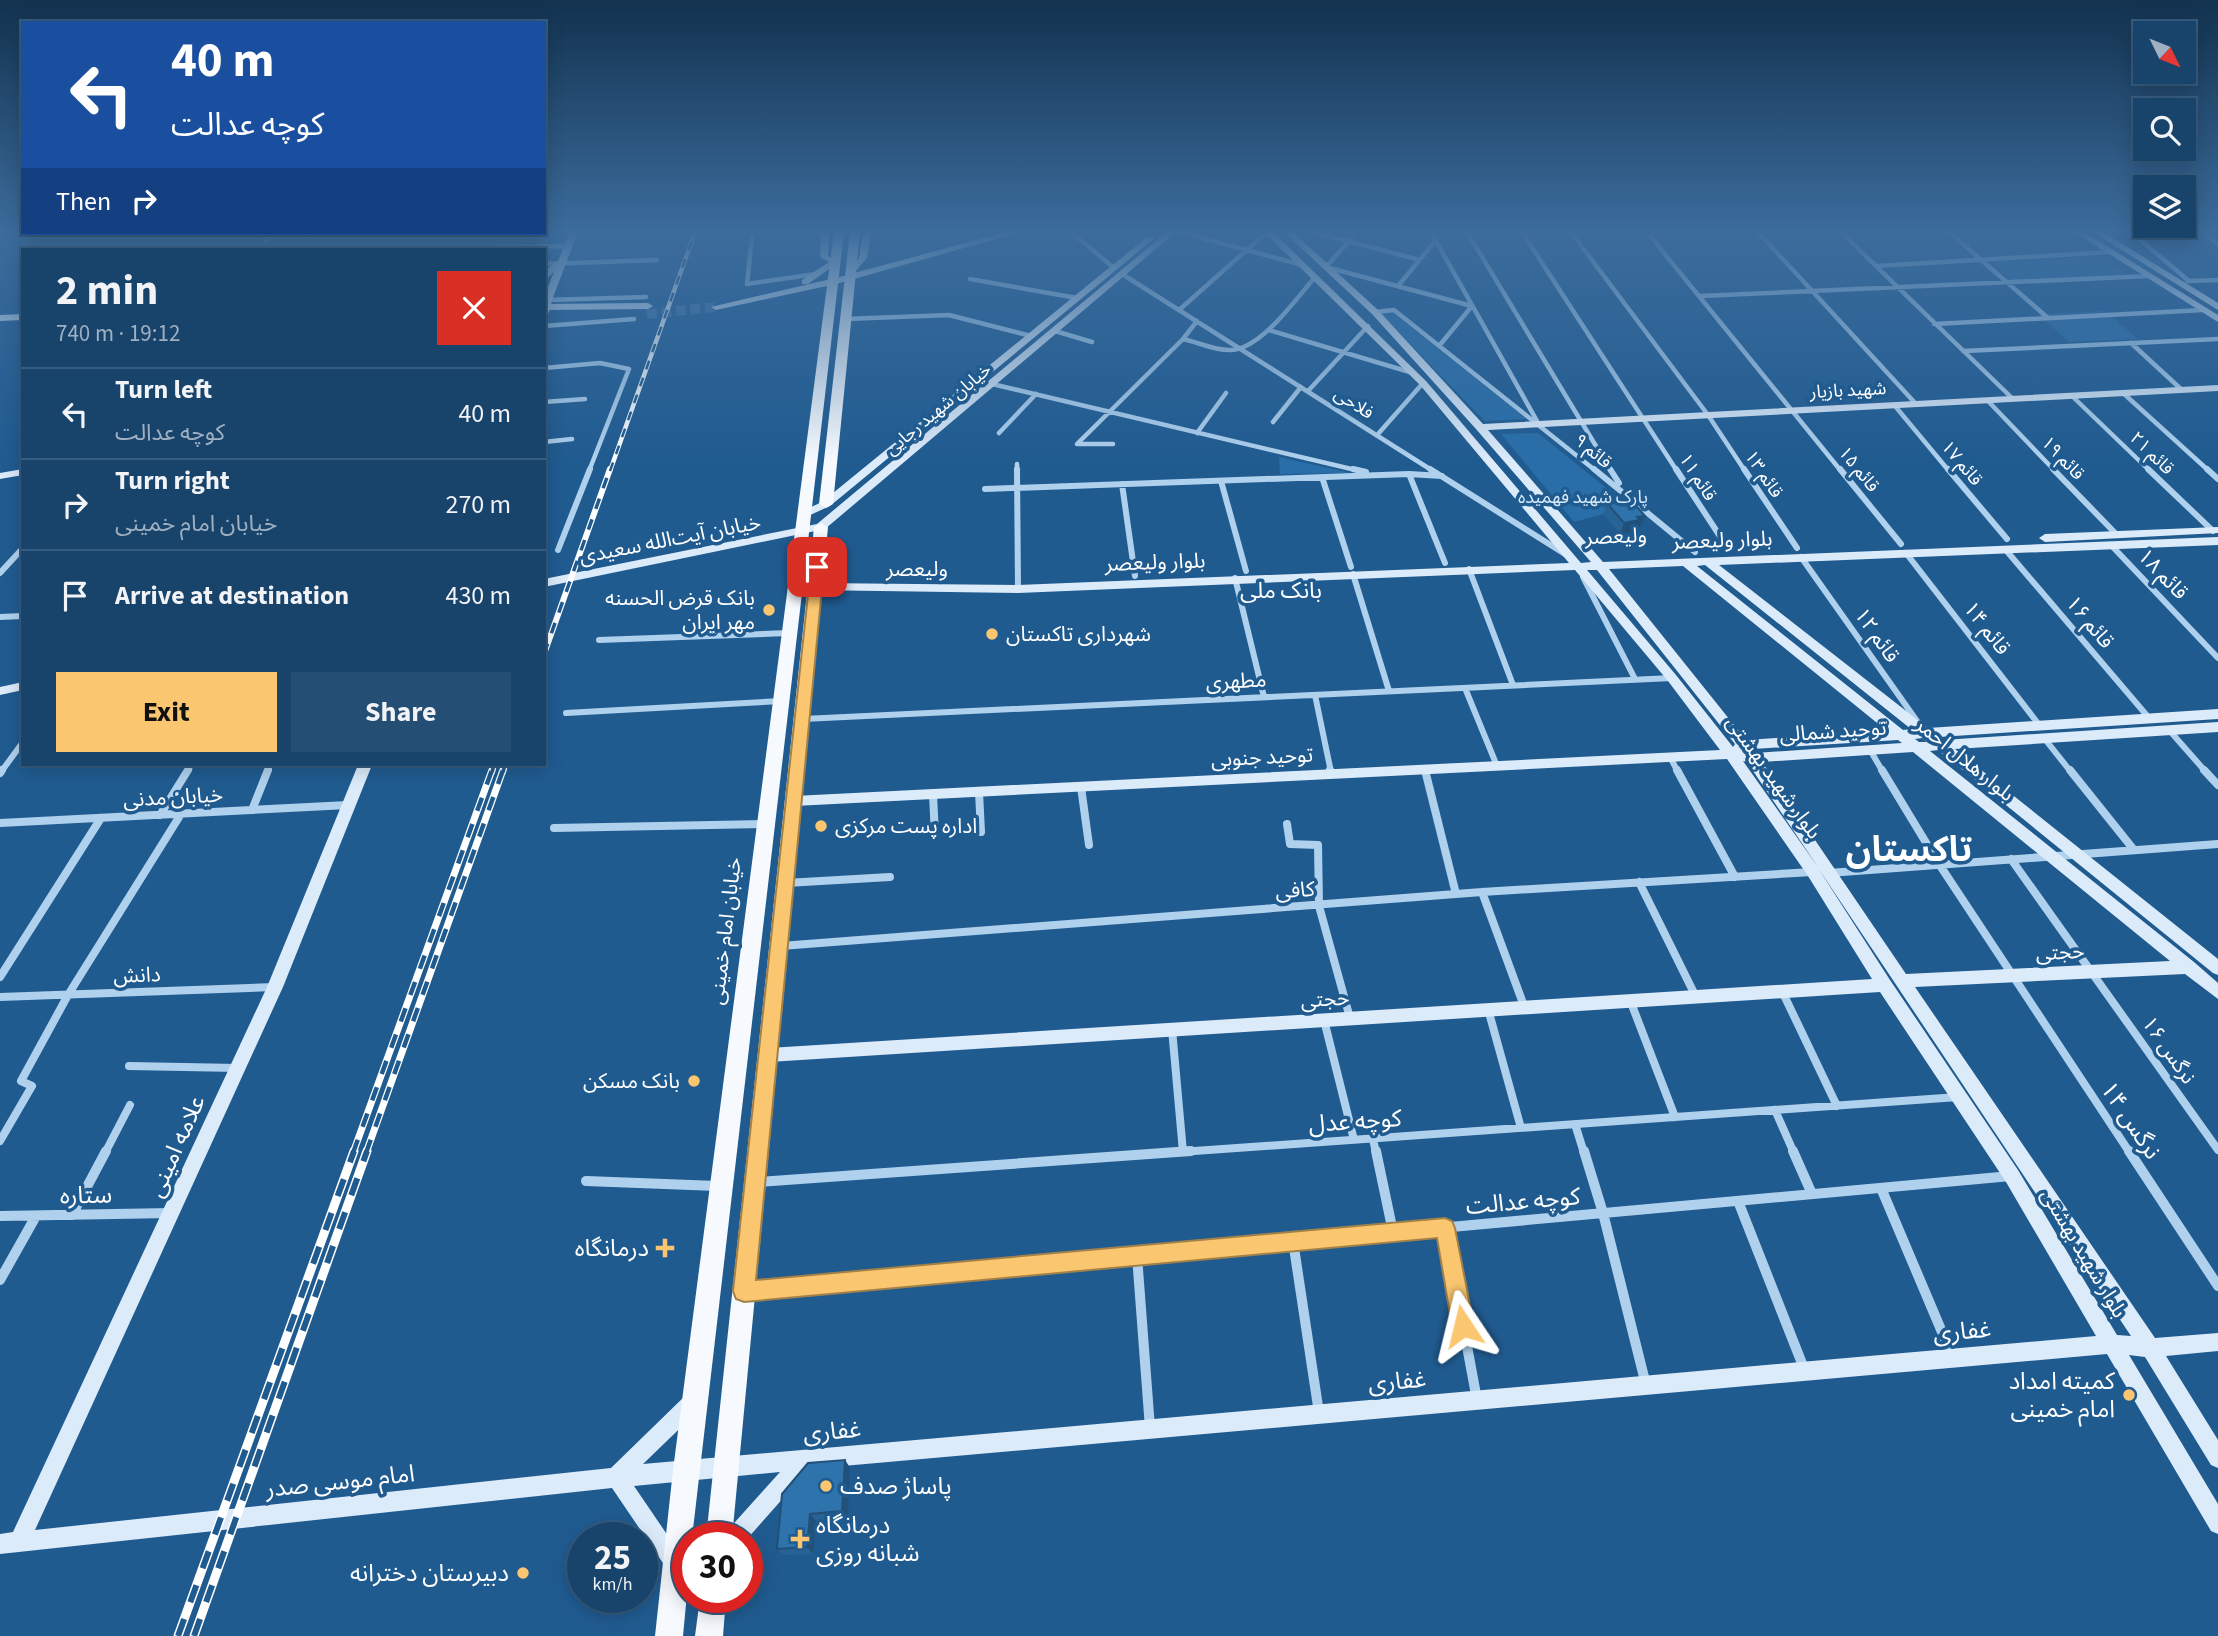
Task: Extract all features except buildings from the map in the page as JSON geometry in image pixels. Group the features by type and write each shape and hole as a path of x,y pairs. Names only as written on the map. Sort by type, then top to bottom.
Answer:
{"main road":[{"name":"خیابان امام خمینی","path":"681,1522 790,633 809,524 817,409 829,308"},
{"name":"خیابان امام خمینی","path":"826,504 846,308"},
{"path":"821,382 839,382"},
{"path":"817,409 836,408"},
{"name":"خیابان امام خمینی","path":"721,1522 815,587 809,524"},
{"name":"خیابان امام خمینی","path":"670,1636 672,1613"},
{"path":"709,1636 711,1613"}],"street":[{"name":"خیابان شهید رجایی","path":"826,504 1064,308"},
{"name":"خیابان شهید رجایی","path":"809,524 992,384 1079,308"},
{"name":"فلاحی","path":"1176,308 1574,561"},
{"path":"1183,339 1231,350 1240,348 1269,330 1287,308"},
{"name":"بلوار شهید بهشتی","path":"1349,308 1423,383 1672,678 1737,750"},
{"name":"بلوار شهید بهشتی","path":"1371,308 1480,427 1595,561 1737,750 1884,985 2012,1176 2218,1524"},
{"path":"1439,346 1470,308"},
{"path":"1473,308 1539,424"},
{"path":"1513,308 1619,483"},
{"name":"قائم ۱۱","path":"1572,308 1729,550"},
{"name":"قائم ۱۳","path":"1628,308 1708,415 1799,552"},
{"name":"قائم ۱۵","path":"1710,308 1903,548"},
{"path":"1828,308 1916,404"},
{"path":"1918,308 2013,399"},
{"path":"2037,308 2048,318"},
{"path":"2200,308 2218,319"},
{"name":"قائم ۹","path":"1375,312 1392,309 1539,424 1695,558"},
{"path":"1934,324 2203,310"},
{"path":"0,311 21,311"},
{"path":"845,319 949,315 1031,336"},
{"path":"0,318 21,317"},
{"path":"546,326 634,319"},
{"path":"1113,444 1077,444 1183,339 1197,321"},
{"path":"1308,391 1368,326"},
{"path":"1269,330 1413,373"},
{"path":"1055,331 1093,342"},
{"path":"1964,351 2218,339"},
{"path":"2131,343 2182,390"},
{"path":"546,368 600,363 629,369 594,466 558,550"},
{"path":"1378,435 1423,383"},
{"path":"992,384 1376,475"},
{"path":"1273,422 1301,387"},
{"name":"شهید بازیار","path":"1480,427 2218,388"},
{"path":"1197,433 1226,393"},
{"path":"2123,393 2218,480"},
{"path":"999,433 1036,394"},
{"name":"قائم ۲۱","path":"2072,396 2216,534"},
{"path":"546,402 585,400"},
{"name":"قائم ۱۹","path":"1988,401 2114,540"},
{"name":"قائم ۱۷","path":"1895,405 2006,544"},
{"path":"546,442 572,439"},
{"path":"1017,464 1017,585"},
{"path":"0,476 21,472"},
{"path":"1409,474 1445,563"},
{"path":"985,489 1409,474 1444,476"},
{"path":"829,475 834,480 845,482 859,476"},
{"path":"1322,477 1389,691"},
{"path":"1221,481 1246,571"},
{"path":"1122,484 1135,576"},
{"name":"خیابان امام خمینی","path":"809,524 826,504"},
{"name":"خیابان آیت‌الله سعیدی","path":"546,583 809,524 826,504"},
{"name":"بلوار ولیعصر","path":"1017,585 1235,578 1352,570 1469,569 1574,561 2216,534"},
{"name":"قائم ۱۸","path":"2114,540 2218,658"},
{"name":"قائم ۱۶","path":"2006,544 2148,718"},
{"name":"قائم ۱۴","path":"1903,548 2134,850"},
{"path":"0,573 21,550"},
{"path":"1695,558 1729,550 1799,552"},
{"name":"قائم ۱۲","path":"1799,552 1925,733"},
{"name":"بلوار هلال احمر","path":"1695,558 1925,733 2217,966"},
{"name":"بلوار هلال احمر","path":"1695,558 1915,747 2218,992"},
{"path":"1574,561 1635,680"},
{"name":"ولیعصر","path":"815,587 1017,585 1246,571 1352,570 1445,563 1574,561"},
{"path":"1469,569 1513,685"},
{"path":"1235,578 1265,697"},
{"path":"0,617 21,616"},
{"path":"598,640 790,633"},
{"name":"مطهری","path":"801,719 1672,678"},
{"path":"0,691 21,686"},
{"path":"1465,688 1497,766"},
{"path":"1315,695 1331,774"},
{"path":"566,713 782,701"},
{"name":"توحید شمالی","path":"1737,750 1752,758 1915,747 2148,718 2218,714"},
{"name":"توحید شمالی","path":"1737,750 1925,733 2218,727"},
{"path":"2169,730 2218,785"},
{"path":"0,773 21,745"},
{"name":"توحید جنوبی","path":"794,802 1670,757 1737,750"},
{"name":"نرگس ۱۴","path":"1870,750 1939,864 2218,1286"},
{"path":"1670,757 1735,877"},
{"name":"بلوار شهید بهشتی","path":"1752,758 2150,1348 2218,1458"},
{"path":"160,815 190,766"},
{"path":"252,810 270,766"},
{"name":"علامه امینی","path":"10,1543 172,1213 275,986 365,766"},
{"path":"1425,769 1456,894"},
{"path":"1082,787 1089,845"},
{"path":"979,792 981,832"},
{"path":"933,794 935,836"},
{"name":"خیابان مدنی","path":"0,823 348,805"},
{"path":"0,1141 32,1086 21,1081 68,995 180,814"},
{"path":"0,978 101,818"},
{"path":"554,828 766,824"},
{"path":"1287,824 1290,844 1318,845 1319,906 1350,1018"},
{"path":"1829,873 2218,844"},
{"name":"نرگس ۱۶","path":"2011,859 2218,1150"},
{"name":"کافی","path":"779,946 1482,892 1813,872"},
{"path":"786,883 890,877"},
{"path":"1639,882 1695,995"},
{"path":"1482,892 1524,1006"},
{"name":"حجتی","path":"1904,981 2217,966"},
{"name":"حجتی","path":"769,1055 1884,985"},
{"name":"دانش","path":"0,997 275,986"},
{"path":"1782,991 1837,1106"},
{"path":"1630,1000 1675,1117"},
{"path":"1488,1009 1521,1128"},
{"path":"1324,1020 1354,1140"},
{"path":"1172,1029 1183,1152"},
{"path":"129,1066 238,1068"},
{"name":"کوچه عدل","path":"755,1182 1958,1097"},
{"path":"72,1215 130,1105"},
{"path":"1775,1110 1812,1194"},
{"path":"1575,1124 1603,1213 1646,1385"},
{"path":"1373,1139 1393,1233"},
{"name":"کوچه عدالت","path":"744,1291 2012,1176"},
{"path":"586,1181 721,1186"},
{"path":"1881,1188 1953,1358"},
{"path":"1738,1201 1806,1371"},
{"name":"ستاره","path":"0,1216 172,1213"},
{"path":"0,1280 36,1216"},
{"path":"1445,1228 1477,1400"},
{"path":"1293,1241 1319,1414"},
{"path":"1137,1256 1150,1429"},
{"path":"2150,1348 2218,1342"},
{"name":"غفاری","path":"686,1469 2112,1344 2150,1348"},
{"path":"672,1560 616,1477 695,1400"},
{"path":"748,1522 804,1460"},
{"name":"امام موسی صدر","path":"10,1543 686,1469"}],"green space":[{"path":"2105,311 2138,339 2069,342 2038,314"},
{"path":"1392,312 1527,419 1485,421 1381,314"},
{"name":"پارک شهید فهمیده","path":"1538,433 1630,507 1574,522 1501,434"},
{"path":"1279,457 1351,473 1280,474"}],"tunnel":[{"path":"647,314 703,308"}],"railway":[{"path":"610,471 668,308"},
{"path":"546,648 610,469"},
{"path":"492,772 494,766"},
{"path":"503,772 505,766"},
{"path":"353,1153 492,770"},
{"path":"366,1153 503,770"},
{"path":"178,1636 354,1151"},
{"path":"194,1636 367,1151"}],"place":[{"name":"بانک قرض الحسنه مهر ایران","path":"769,610"},
{"name":"شهرداری تاکستان","path":"992,634"},
{"name":"اداره پست مرکزی","path":"821,826"},
{"name":"بانک مسکن","path":"694,1081"},
{"name":"درمانگاه","path":"665,1248"},
{"name":"کمیته امداد امام خمینی","path":"2129,1395"},
{"name":"پاساژ صدف","path":"826,1486"},
{"name":"درمانگاه شبانه روزی","path":"800,1539"},
{"name":"دبیرستان دخترانه","path":"523,1573"}],"district":[{"name":"بانک ملی","path":"1281,590"},
{"name":"تاکستان","path":"1909,849"}],"route":[{"path":"817,567 744,1291 1445,1228 1463,1326"}]}
